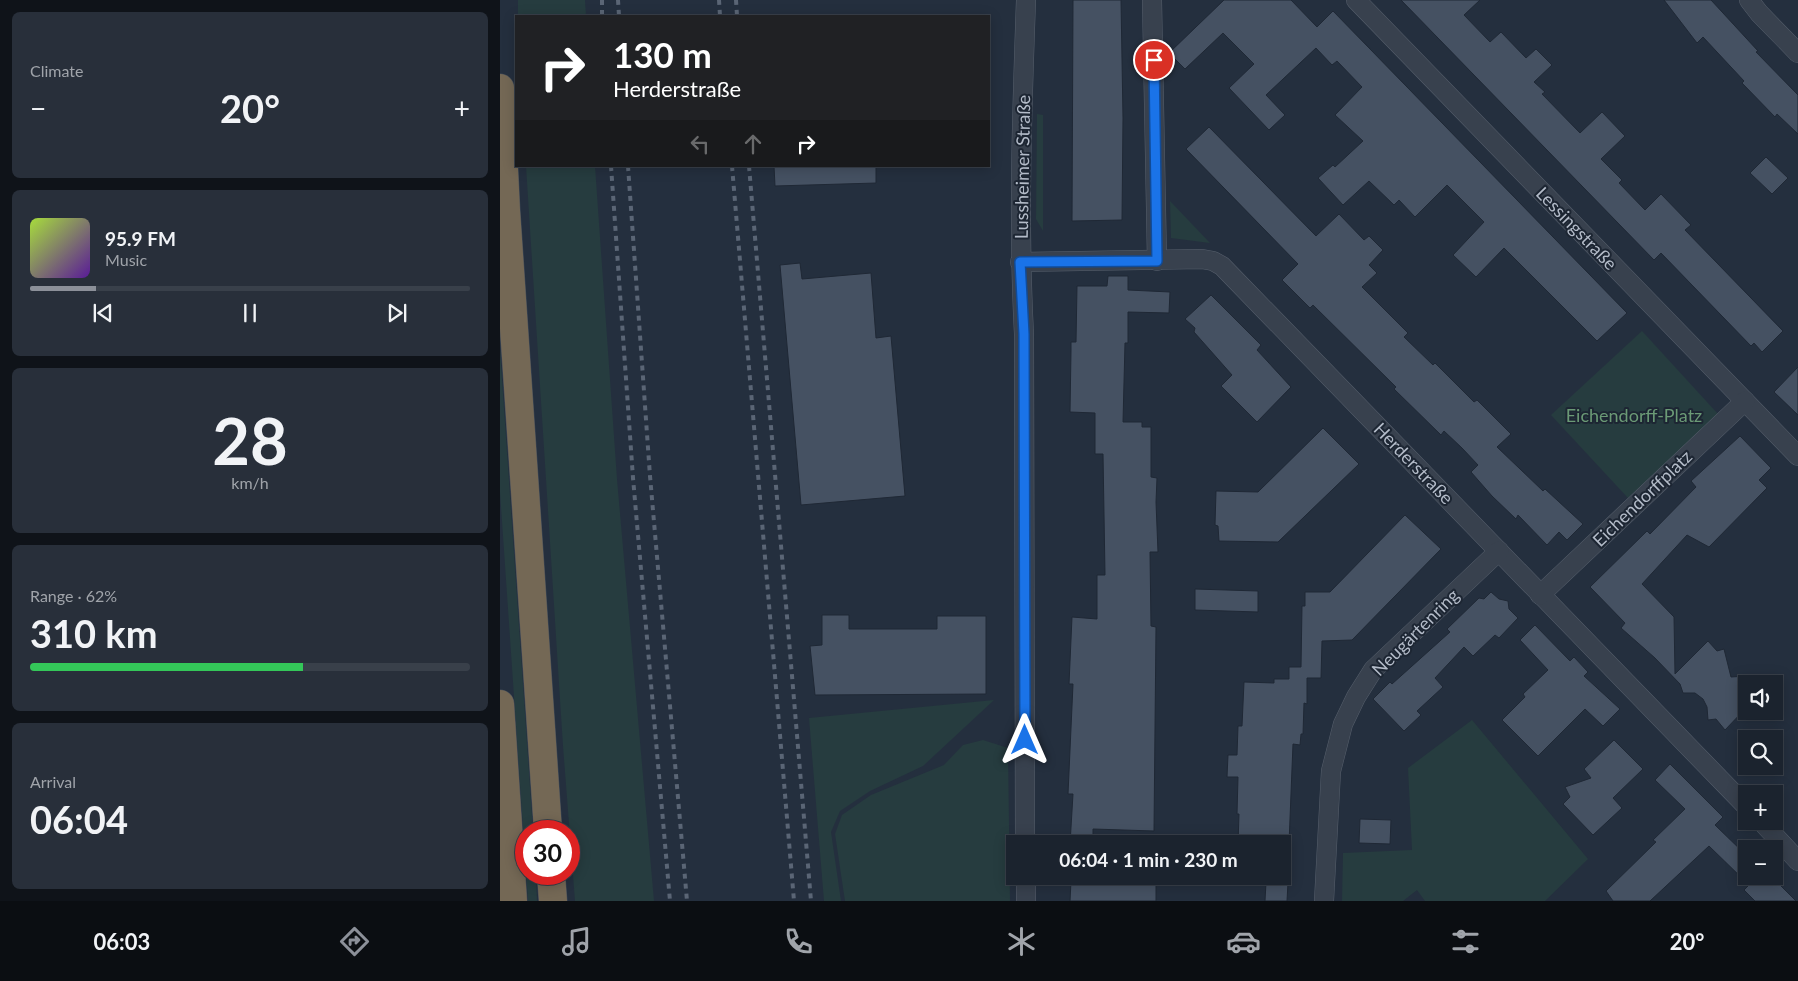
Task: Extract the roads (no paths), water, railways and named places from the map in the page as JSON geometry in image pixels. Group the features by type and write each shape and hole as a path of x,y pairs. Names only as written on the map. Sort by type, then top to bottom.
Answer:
{"highway":[{"path":"500,88 507,220 547,820"},
{"path":"500,704 513,901"},
{"path":"551,885 552,901"}],"street":[{"name":"Lussheimer Straße","path":"1025,835 1024,334 1020,262 1022,76 1026,0"},
{"path":"1152,0 1157,261"},
{"name":"Lessingstraße","path":"1356,0 1798,456"},
{"path":"1749,0 1798,53"},
{"name":"Herderstraße","path":"1020,262 1202,259 1213,261 1222,266 1738,798"},
{"name":"Eichendorffplatz","path":"1540,595 1744,401"},
{"name":"Neugärtenring","path":"1324,901 1331,771 1343,724 1356,697 1373,670 1499,551"},
{"path":"1769,830 1798,861"},
{"path":"1026,885 1026,901"}],"railway":[{"path":"602,0 602,15"},
{"path":"618,0 619,15"},
{"path":"719,0 720,15"},
{"path":"736,0 737,15"},
{"path":"611,167 633,478 670,901"},
{"path":"628,167 650,476 687,901"},
{"path":"732,167 794,901"},
{"path":"749,167 811,901"}],"park label":[{"name":"Eichendorff-Platz","path":"1634,415"}]}
